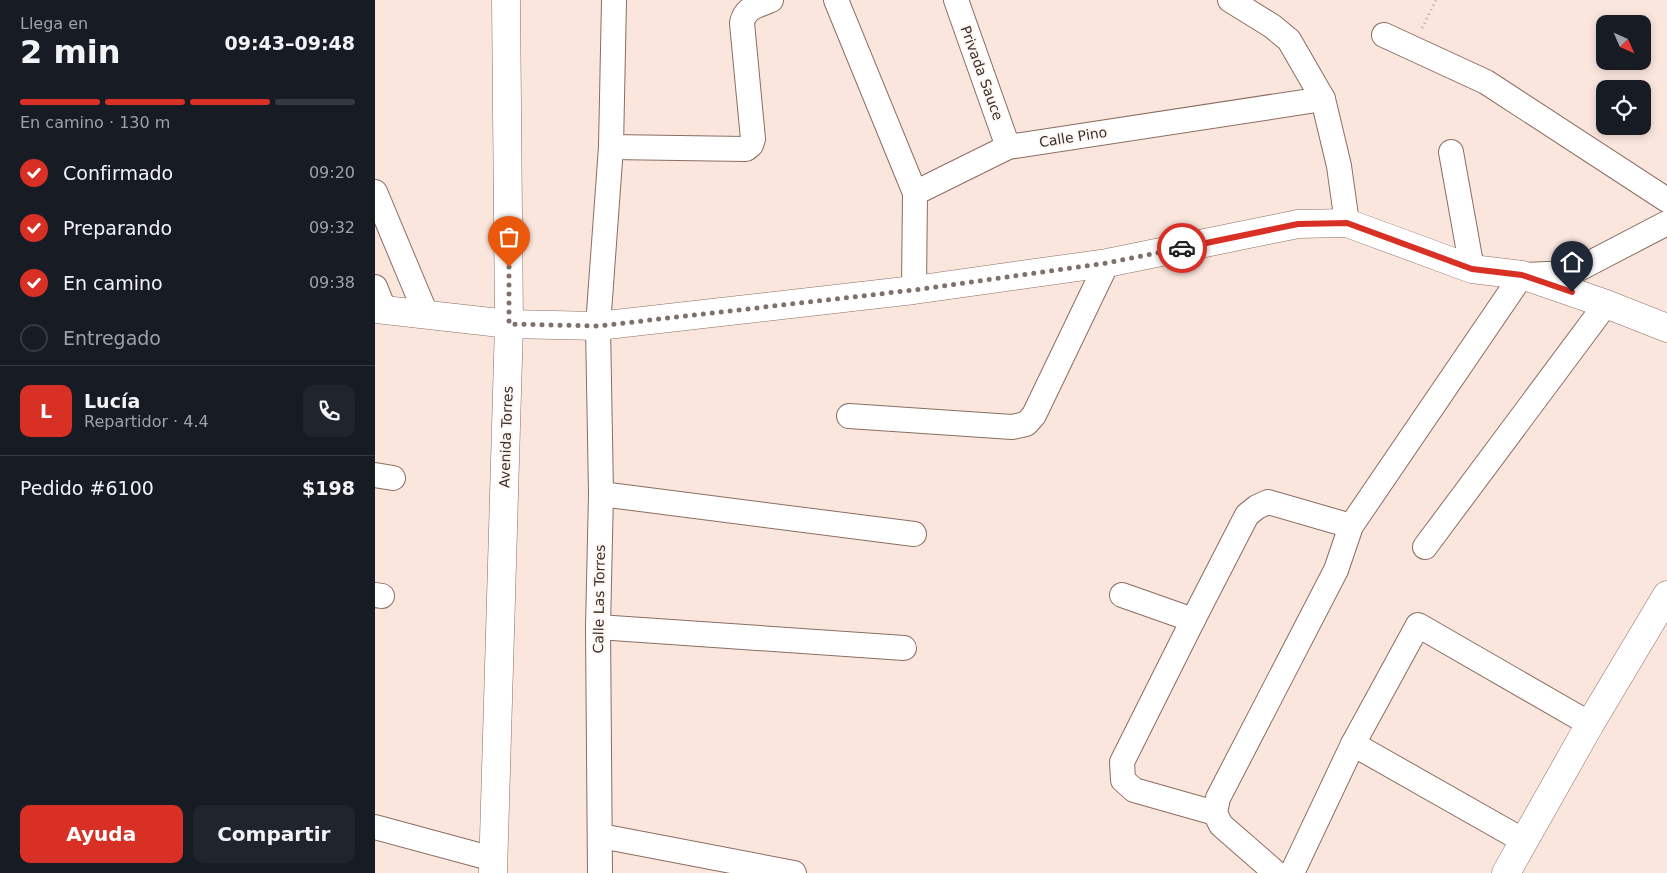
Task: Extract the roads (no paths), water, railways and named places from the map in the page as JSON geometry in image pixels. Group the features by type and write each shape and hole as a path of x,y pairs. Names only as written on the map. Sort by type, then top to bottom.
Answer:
{"main road":[{"name":"Avenida Torres","path":"493,866 509,324 507,0"},
{"path":"378,302 426,314 509,324 598,326 914,290 1107,263 1298,224 1347,223 1472,269 1522,275 1606,304 1667,328"},
{"path":"1506,873 1590,724 1667,595"}],"street":[{"name":"Calle Las Torres","path":"599,873 601,836 599,627 601,494 598,326 611,147 614,0"},
{"path":"611,147 746,149 751,145 753,139 742,23 743,16 747,10 771,0"},
{"path":"836,0 915,193 914,290"},
{"name":"Privada Sauce","path":"956,0 1008,147"},
{"path":"1230,0 1273,26 1289,40 1323,99 1339,166 1347,223"},
{"path":"1384,35 1486,82 1667,200"},
{"name":"Calle Pino","path":"915,193 1008,147 1323,99"},
{"path":"1451,152 1472,269"},
{"path":"375,192 426,314"},
{"path":"1276,873 1221,825 1215,813 1218,798 1336,570 1351,526 1522,275 1571,273 1667,223"},
{"path":"849,416 1012,428 1026,424 1034,415 1107,263"},
{"path":"1425,547 1606,304"},
{"path":"601,494 913,534"},
{"path":"1215,813 1134,790 1123,780 1122,762 1247,515 1257,507 1268,502 1351,526"},
{"path":"1122,595 1193,620"},
{"path":"1292,873 1353,744 1418,625 1590,724"},
{"path":"599,627 904,648"},
{"path":"1353,744 1524,841"},
{"path":"375,827 493,866"},
{"path":"601,836 780,872"}]}
